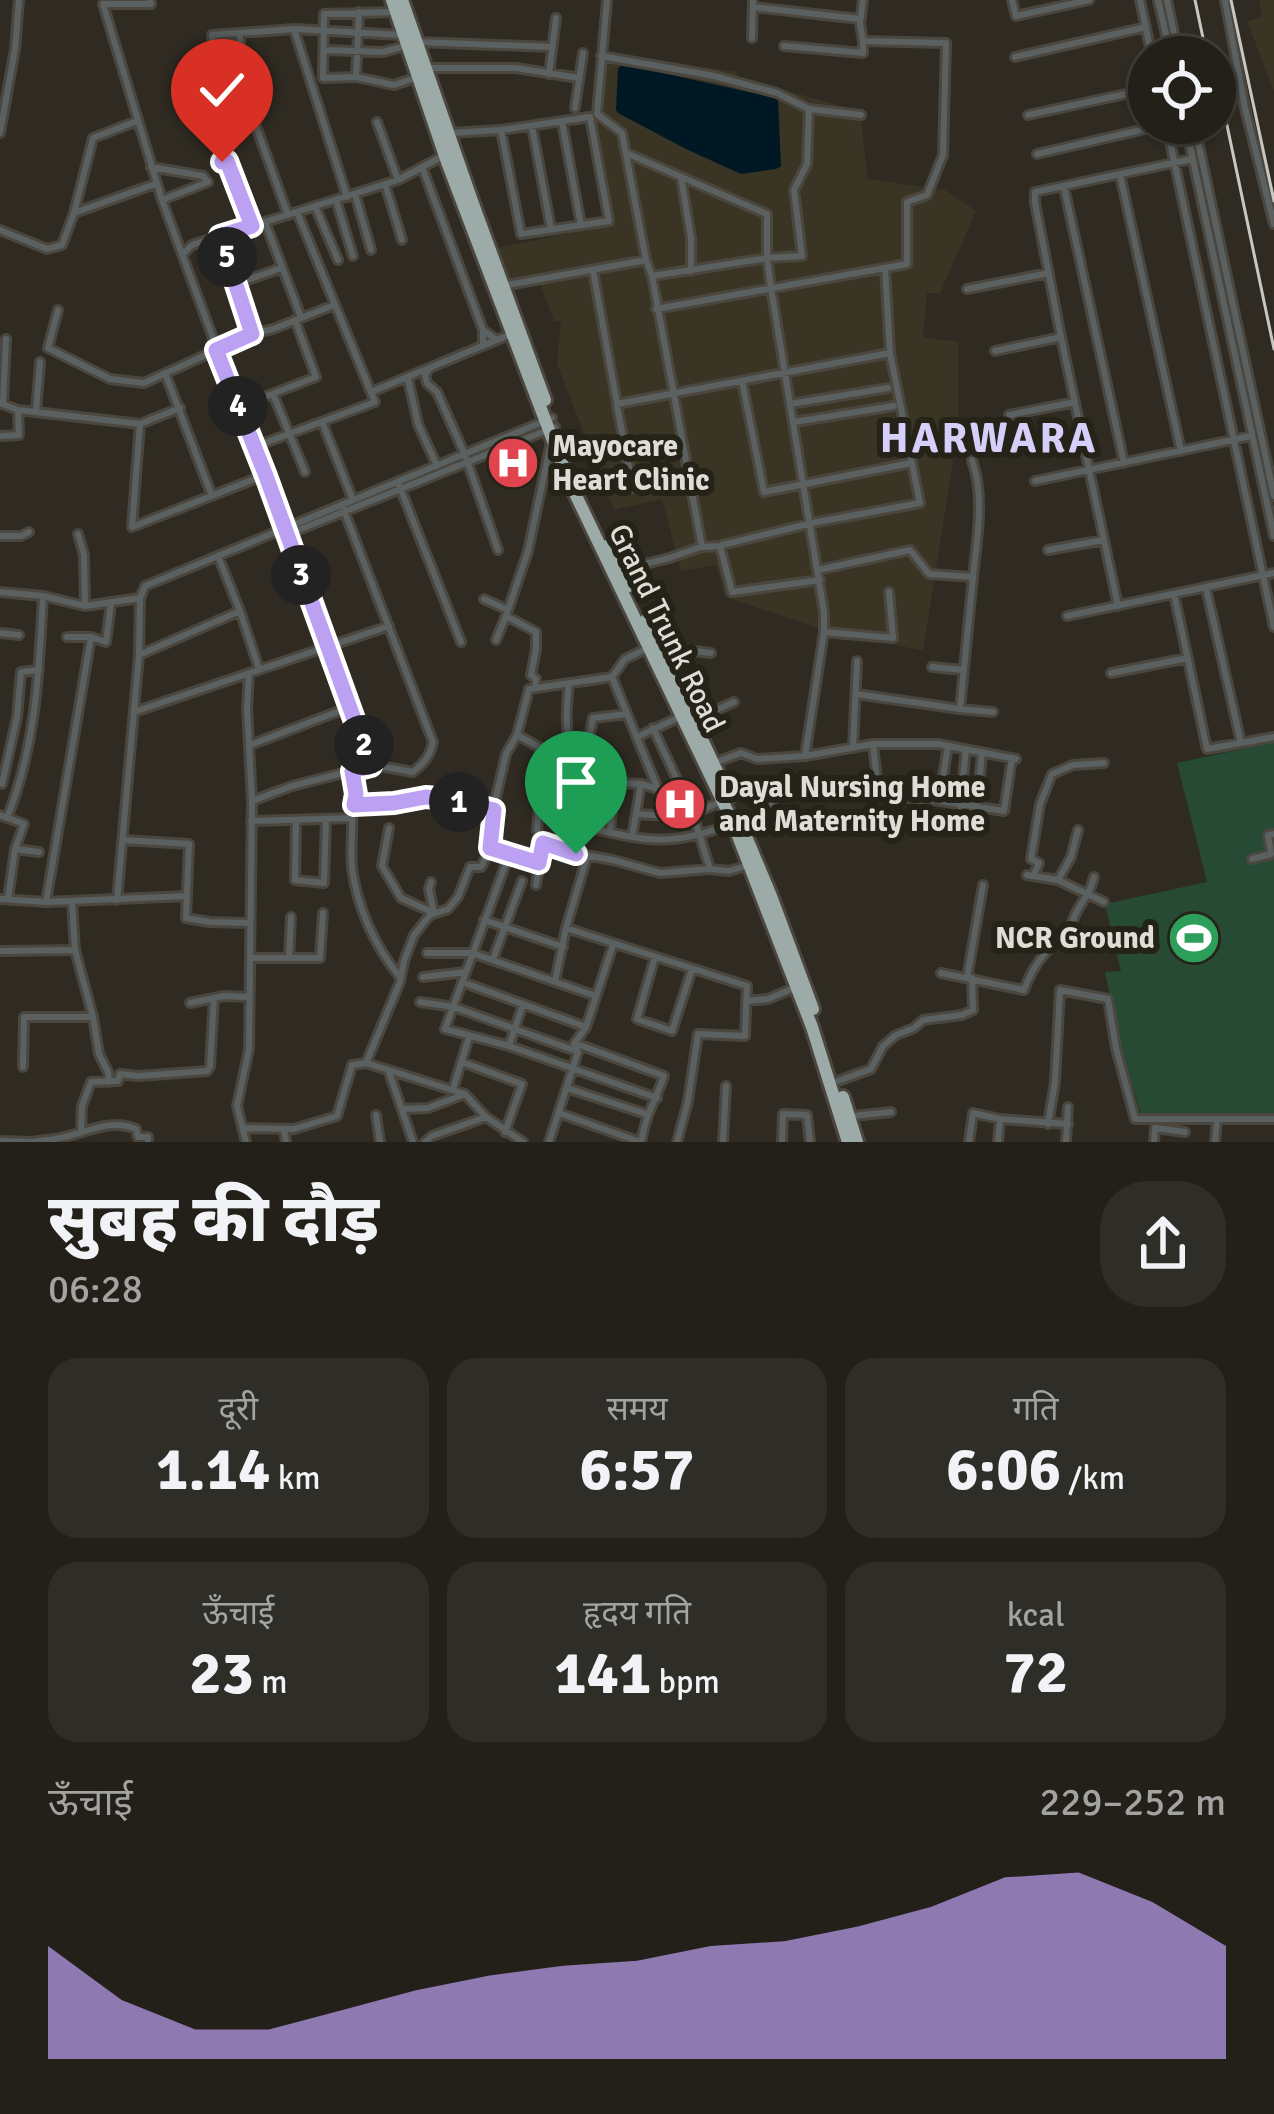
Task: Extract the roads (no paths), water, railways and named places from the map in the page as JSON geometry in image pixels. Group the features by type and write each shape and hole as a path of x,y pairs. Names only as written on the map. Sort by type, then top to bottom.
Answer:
{"highway":[{"name":"Grand Trunk Road","path":"397,4 448,133 449,153"},
{"name":"Grand Trunk Road","path":"422,72 550,427"},
{"name":"Grand Trunk Road","path":"498,287 505,337 688,718 733,823 852,1142"},
{"name":"Grand Trunk Road","path":"688,718 714,763 771,896 838,1081 852,1142"}],"street":[{"path":"0,133 19,0"},
{"path":"150,0 151,4 103,4 162,200 374,766"},
{"path":"607,0 597,114 622,134 702,547"},
{"path":"784,46 863,53 863,0"},
{"path":"1012,0 1016,16 1089,0"},
{"path":"1140,0 1148,36"},
{"path":"1163,0 1171,36"},
{"path":"1225,0 1274,224"},
{"path":"397,4 358,13 324,14 322,78 356,77 394,85 422,72 516,68 579,78"},
{"path":"752,38 753,4 860,19"},
{"path":"356,77 358,13"},
{"path":"549,74 556,18"},
{"path":"1015,57 1146,27"},
{"path":"252,226 227,161 222,162 212,35 294,29 410,41 552,47"},
{"path":"294,29 371,250"},
{"path":"240,35 237,74 375,402 254,447"},
{"path":"0,38 16,40"},
{"path":"325,50 383,52 410,41"},
{"path":"656,309 907,264 907,202 927,195 943,155 946,43 863,41"},
{"path":"575,108 583,53"},
{"path":"602,56 714,76 778,93 808,109 861,115"},
{"path":"1028,116 1128,94"},
{"path":"652,276 802,256 794,190 807,164 808,109"},
{"path":"448,133 590,117 609,221 521,234 501,130"},
{"path":"0,230 52,250 64,242 93,138 137,121"},
{"path":"562,121 581,225"},
{"path":"377,122 398,180"},
{"path":"532,125 551,230"},
{"path":"1036,154 1128,133"},
{"path":"1171,144 1274,627"},
{"path":"1194,144 1274,536"},
{"path":"183,255 192,245 398,180 449,153"},
{"path":"626,153 767,214 770,288 820,580 824,632 805,756"},
{"path":"1118,606 1035,192 1197,158"},
{"path":"151,167 203,176 208,182 162,200"},
{"path":"422,167 483,330 483,346"},
{"path":"1120,175 1181,451"},
{"path":"681,177 691,271"},
{"path":"74,213 157,184"},
{"path":"386,184 402,240"},
{"path":"1064,187 1124,463"},
{"path":"336,200 353,256"},
{"path":"315,206 338,260"},
{"path":"238,407 316,377 265,222"},
{"path":"220,236 252,334"},
{"path":"498,287 646,260"},
{"path":"236,284 281,268"},
{"path":"722,544 920,503 890,353 885,268"},
{"path":"593,270 633,488 689,481"},
{"path":"967,289 1049,273"},
{"path":"58,310 48,348 110,379 144,383 252,334 334,304"},
{"path":"483,330 505,337"},
{"path":"371,392 505,337"},
{"path":"994,351 1061,337"},
{"path":"6,339 2,403 18,410 140,424 180,408"},
{"path":"617,404 890,353"},
{"path":"36,412 40,362"},
{"path":"430,369 425,375 427,383 436,392 467,458 498,550"},
{"path":"165,373 212,496"},
{"path":"407,377 418,424 436,466"},
{"path":"742,381 764,492 911,463"},
{"path":"790,404 889,388"},
{"path":"273,394 305,472"},
{"path":"1009,415 1075,402"},
{"path":"794,422 894,406"},
{"path":"0,436 19,435 18,410"},
{"path":"322,422 352,500"},
{"path":"140,424 132,526 266,476"},
{"path":"117,900 140,598 145,586 550,427"},
{"path":"496,640 528,551 550,427"},
{"path":"1035,482 1257,435"},
{"path":"1257,435 1274,496"},
{"path":"374,766 291,533 352,500 467,458"},
{"path":"960,709 980,500 972,460"},
{"path":"399,484 461,642"},
{"path":"252,801 374,766 413,772 431,752 433,742 343,507"},
{"path":"0,536 28,532"},
{"path":"78,534 84,555 85,605"},
{"path":"1048,550 1104,540"},
{"path":"617,571 720,546 732,592 820,580"},
{"path":"818,570 910,550 929,574 973,577"},
{"path":"218,556 259,669"},
{"path":"1067,616 1274,573"},
{"path":"1206,587 1241,743"},
{"path":"0,592 85,605 140,598"},
{"path":"824,632 893,638 889,592"},
{"path":"1174,594 1207,749 1274,737"},
{"path":"43,596 33,730 18,790 4,816 24,824 4,899 46,902 188,896"},
{"path":"484,599 536,632 531,675 536,679 535,688"},
{"path":"67,637 106,643 111,603"},
{"path":"139,655 240,611"},
{"path":"134,712 389,626"},
{"path":"0,633 20,635"},
{"path":"46,902 91,638"},
{"path":"366,1063 414,935 434,913 448,909 470,867 481,867 490,848 506,754 517,735 530,689 612,677 625,659 654,647 711,653"},
{"path":"1111,673 1188,658"},
{"path":"853,748 857,662"},
{"path":"932,667 963,670"},
{"path":"2,784 21,672 39,670"},
{"path":"246,1142 237,1106 249,1049 249,673"},
{"path":"612,677 669,816"},
{"path":"569,683 566,737 588,781 576,854"},
{"path":"856,694 993,712"},
{"path":"637,737 734,702"},
{"path":"250,745 350,707"},
{"path":"587,749 592,718 627,714"},
{"path":"653,728 693,814 710,869"},
{"path":"517,735 547,749 569,748"},
{"path":"714,763 741,753 757,758 805,756 873,744 948,746 1014,758 1004,811 879,797 873,744"},
{"path":"938,801 948,746"},
{"path":"536,885 543,843 537,830 539,808 549,782 547,749"},
{"path":"960,806 966,749"},
{"path":"977,807 982,752"},
{"path":"1104,763 1073,765 1052,774 1040,804 1031,860 1039,863 1030,875 1058,880 1104,902"},
{"path":"352,771 356,794 352,866 364,914 382,953 400,977"},
{"path":"588,781 658,789"},
{"path":"610,832 614,781"},
{"path":"632,836 641,784"},
{"path":"746,837 779,791 878,790"},
{"path":"354,805 426,797 494,810"},
{"path":"636,814 693,814 723,800"},
{"path":"296,818 296,880 324,883 326,819"},
{"path":"251,821 352,818"},
{"path":"583,826 661,841 698,836 733,823"},
{"path":"389,828 382,866 401,898 434,913"},
{"path":"1058,880 1078,830"},
{"path":"1252,859 1271,854 1268,835 1274,834"},
{"path":"123,840 190,844 186,917 250,923"},
{"path":"543,843 660,873 729,871 748,865"},
{"path":"15,848 39,852"},
{"path":"490,848 539,863"},
{"path":"509,854 446,1029 657,1098"},
{"path":"555,982 587,857"},
{"path":"941,973 1024,990 1040,959 1053,942 1066,935 1094,877"},
{"path":"431,881 434,913"},
{"path":"493,959 522,881"},
{"path":"838,1081 871,1069 883,1046 922,1020 973,1010 969,978 983,885"},
{"path":"72,901 75,950 109,1082"},
{"path":"250,958 320,958 323,913"},
{"path":"289,958 292,917"},
{"path":"484,920 563,947"},
{"path":"566,928 747,986 746,1036 698,1034 677,1142"},
{"path":"574,1043 586,1027 613,945"},
{"path":"0,951 75,950"},
{"path":"427,953 472,953 596,997"},
{"path":"655,957 637,1019 672,1030 692,969"},
{"path":"424,976 466,972"},
{"path":"462,982 586,1027"},
{"path":"746,1001 768,999 796,988"},
{"path":"1048,1124 1060,990 1108,999 1135,1119 1274,1119"},
{"path":"190,1004 249,997"},
{"path":"81,1131 82,1106 91,1082 118,1081 120,1074 207,1071 211,1067 214,998"},
{"path":"420,1002 454,1007 578,1052"},
{"path":"509,1046 524,1004"},
{"path":"23,1067 24,1017 93,1017"},
{"path":"453,1089 470,1037"},
{"path":"549,1142 578,1052 574,1043"},
{"path":"558,1113 640,1142 646,1114 664,1076 574,1043"},
{"path":"462,1062 522,1084 505,1132"},
{"path":"242,1128 294,1129 337,1116 352,1066 366,1063 465,1094 486,1117 524,1142"},
{"path":"388,1070 413,1142"},
{"path":"723,1142 726,1086"},
{"path":"567,1088 646,1114"},
{"path":"403,1109 428,1108 465,1094"},
{"path":"1066,1142 1068,1107"},
{"path":"849,1115 891,1112"},
{"path":"969,1142 973,1113 1068,1124"},
{"path":"782,1142 783,1114 807,1115 810,1142"},
{"path":"376,1115 380,1142"},
{"path":"425,1142 486,1117"},
{"path":"998,1142 1000,1119"},
{"path":"1184,1142 1186,1119"},
{"path":"1215,1142 1217,1120"},
{"path":"0,1141 32,1142 127,1124 136,1129 138,1137 148,1137 148,1142"},
{"path":"1154,1142 1155,1128 1185,1132"},
{"path":"284,1129 286,1142"}],"water":[{"path":"622,64 753,93 759,90 778,100 781,166 741,174 618,113"}],"railway":[{"path":"1195,0 1203,36"},
{"path":"1231,0 1274,201"},
{"path":"1231,144 1274,349"}],"place":[{"name":"Mayocare Heart Clinic","path":"513,463"},
{"name":"Dayal Nursing Home and Maternity Home","path":"680,804"},
{"name":"NCR Ground","path":"1194,938"}],"district":[{"name":"HARWARA","path":"989,437"}]}
